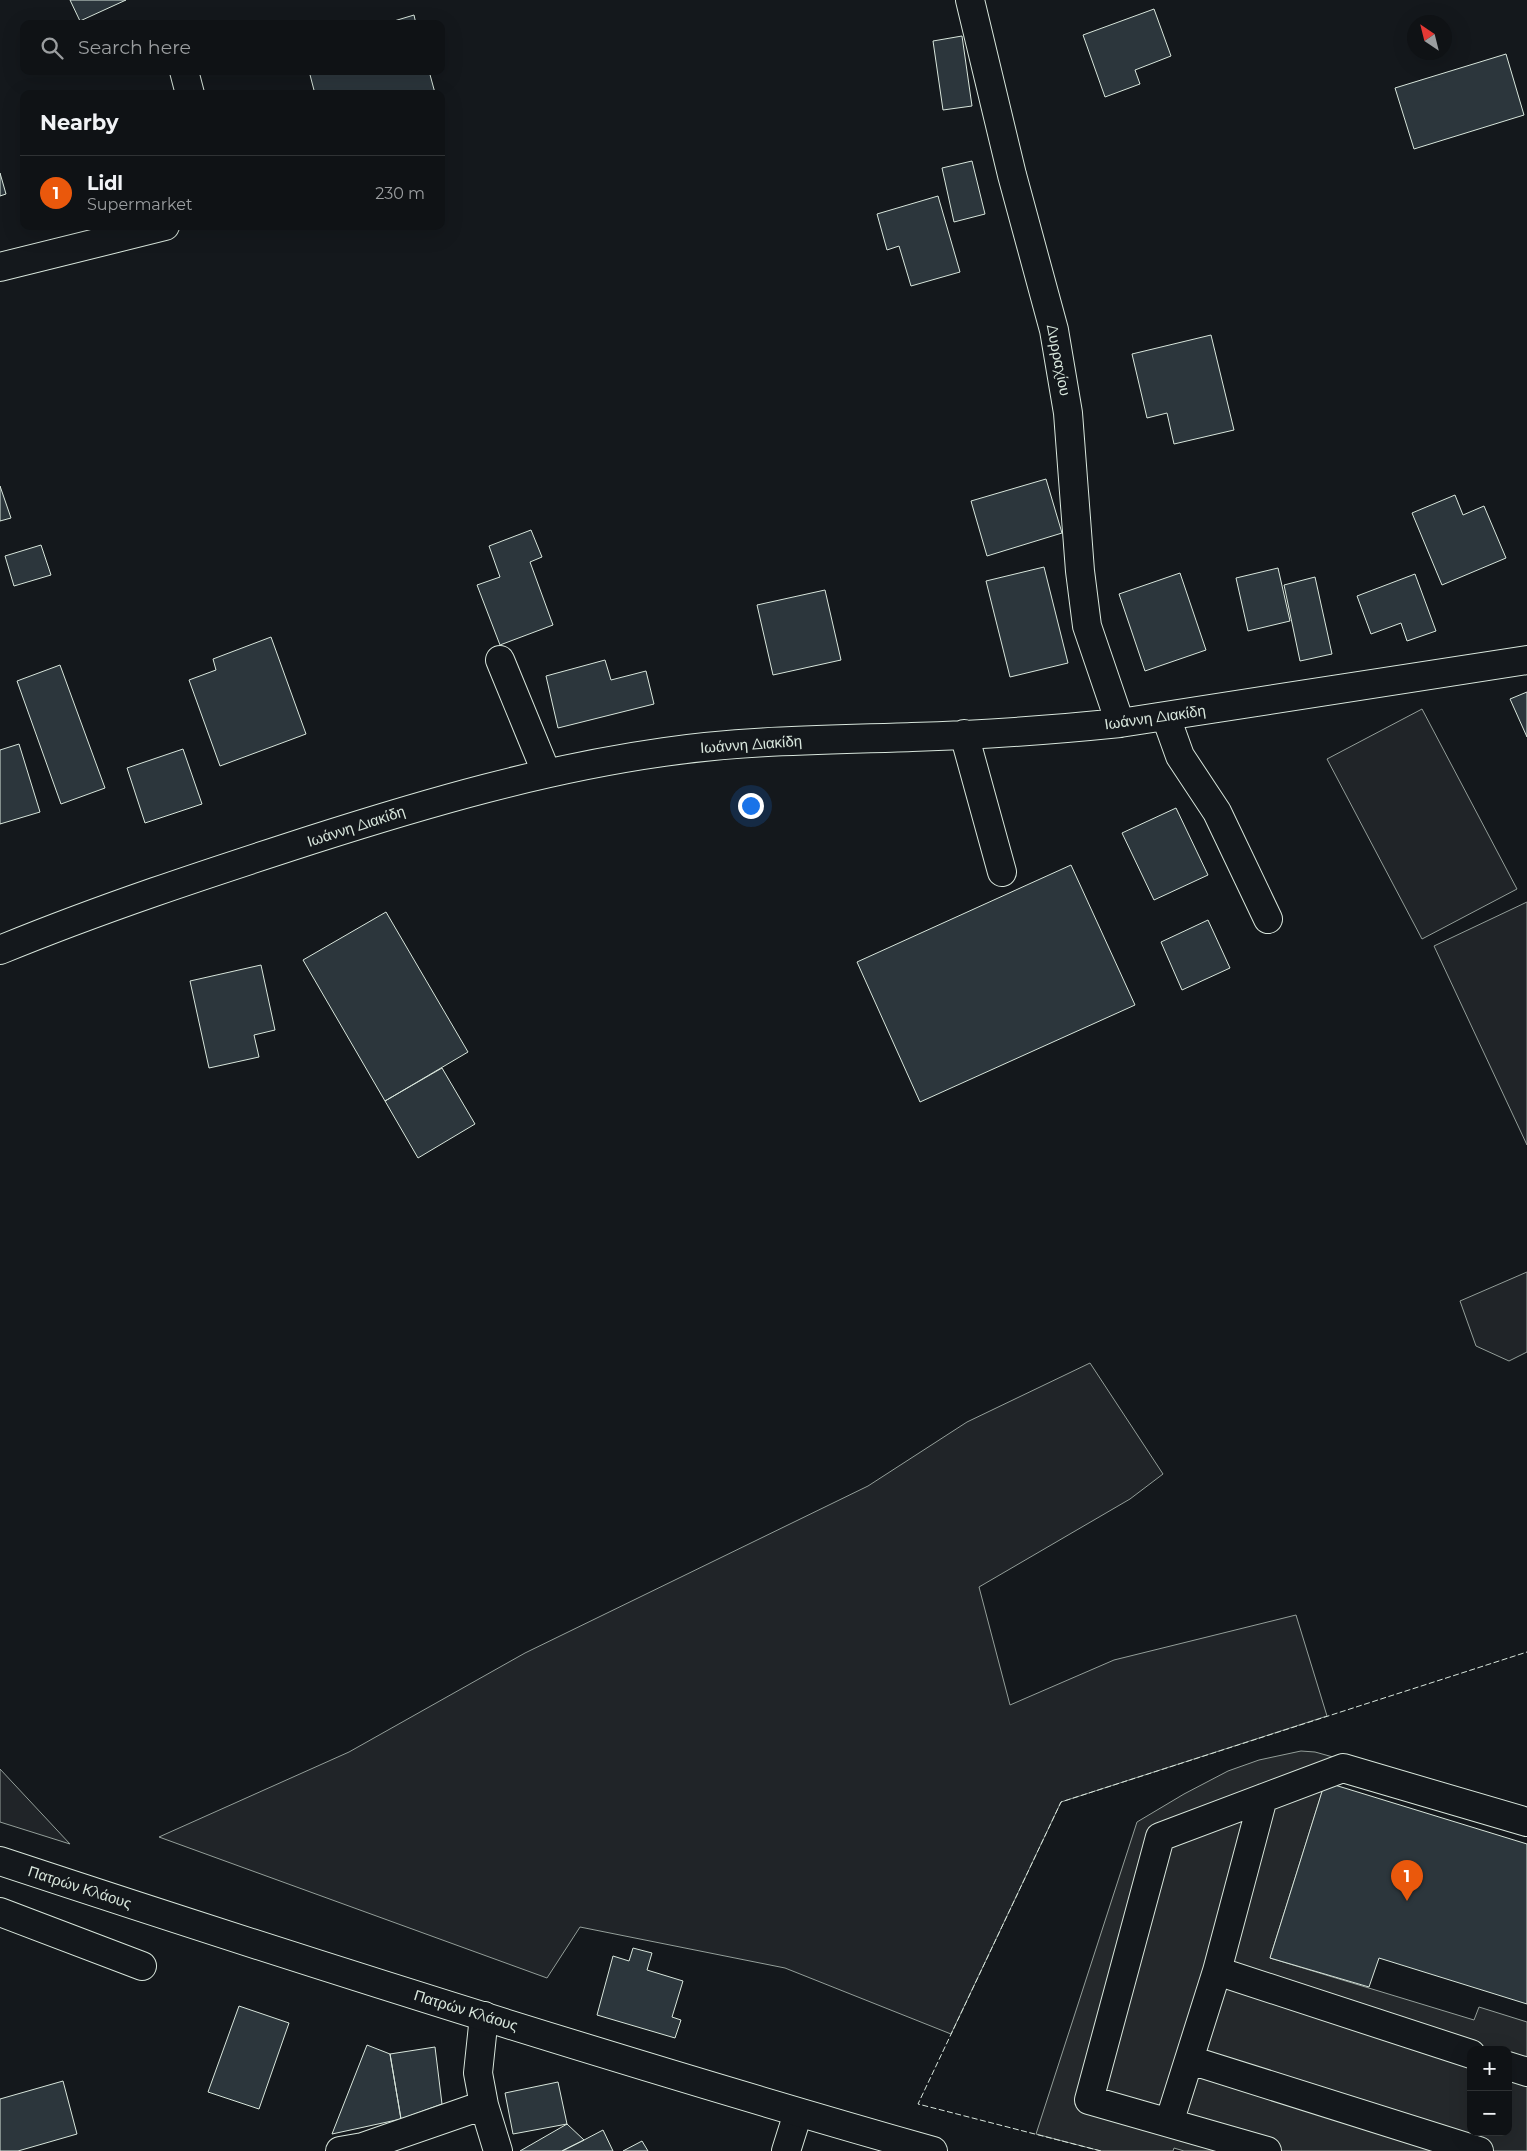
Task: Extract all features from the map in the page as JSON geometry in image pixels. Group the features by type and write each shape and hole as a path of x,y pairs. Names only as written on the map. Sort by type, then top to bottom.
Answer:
{"street":[{"name":"Δυρραχίου","path":"970,0 1005,148 1054,330 1068,413 1080,571 1087,626 1120,723"},
{"path":"185,75 189,90"},
{"path":"0,267 149,230"},
{"path":"500,660 546,772"},
{"name":"Ιωάννη Διακίδη","path":"0,950 54,928 196,878 415,807 546,772 647,754 718,746 964,734 1120,723 1527,660"},
{"path":"1166,717 1180,756 1217,812 1268,919"},
{"path":"964,734 1002,872"},
{"path":"1267,2151 1089,2100 1160,1837 1343,1768 1527,1822"},
{"path":"1169,2123 1217,1971 1263,1798"},
{"name":"Πατρών Κλάους","path":"0,1861 212,1931 484,2016 798,2112 934,2151"},
{"path":"0,1912 142,1966"},
{"path":"1217,1971 1467,2053"},
{"path":"484,2016 478,2073 484,2105 498,2151"},
{"path":"1190,2060 1480,2151"},
{"path":"1512,2067 1527,2072"},
{"path":"340,2151 363,2147 484,2105"},
{"path":"786,2151 798,2112"}],"shaded area":[{"path":"1422,709 1517,889 1422,939 1327,759"},
{"path":"1527,902 1527,1145 1434,946"},
{"path":"1527,1272 1527,1352 1509,1361 1476,1346 1460,1301"},
{"path":"1090,1363 1163,1474 1130,1499 979,1587 1010,1705 1114,1660 1296,1615 1327,1716 1061,1802 951,2034 785,1968 580,1927 547,1978 159,1837 349,1752 525,1653 868,1486 967,1422"},
{"path":"1301,1751 1315,1752 1333,1757 1270,1958 1474,2020 1479,2007 1527,2022 1527,2151 1184,2151 1174,2148 1173,2151 1101,2151 1036,2134 1137,1822 1228,1771 1259,1760"},
{"path":"0,1769 70,1844 0,1822"}],"building":[{"path":"70,0 126,0 82,20 80,20"},
{"path":"1154,9 1171,56 1135,70 1140,84 1105,97 1083,35"},
{"path":"414,15 415,20 397,20"},
{"path":"962,36 972,106 943,110 933,41"},
{"path":"1506,54 1524,115 1414,149 1395,88"},
{"path":"310,75 430,75 434,90 314,90"},
{"path":"972,161 985,214 954,222 942,168"},
{"path":"0,173 6,194 0,196"},
{"path":"938,196 960,272 911,286 899,246 887,250 877,214"},
{"path":"1211,335 1234,430 1174,444 1167,413 1147,418 1132,354"},
{"path":"1046,479 1062,533 987,556 971,501"},
{"path":"0,486 11,518 0,521"},
{"path":"1455,495 1463,515 1484,506 1506,558 1442,585 1412,513"},
{"path":"531,530 542,557 530,562 553,625 500,645 477,585 500,577 489,546"},
{"path":"41,545 51,575 14,586 5,556"},
{"path":"1044,567 1068,663 1010,677 986,581"},
{"path":"1278,568 1290,621 1248,631 1236,578"},
{"path":"1180,573 1206,650 1145,671 1119,594"},
{"path":"1415,574 1436,631 1407,641 1401,623 1371,634 1357,596"},
{"path":"1315,577 1332,654 1300,661 1284,585"},
{"path":"825,590 841,660 773,675 757,605"},
{"path":"271,637 306,734 220,766 189,680 216,670 213,659"},
{"path":"605,660 611,680 646,671 654,704 558,728 546,676"},
{"path":"60,665 105,788 61,804 17,681"},
{"path":"1527,692 1527,737 1510,699"},
{"path":"19,744 40,812 0,824 0,750"},
{"path":"183,749 202,804 145,823 127,768"},
{"path":"1176,808 1208,875 1154,900 1122,833"},
{"path":"1071,865 1135,1005 920,1102 857,962"},
{"path":"386,912 468,1052 385,1101 303,960"},
{"path":"1208,920 1230,968 1182,990 1161,942"},
{"path":"261,965 275,1030 254,1035 259,1057 209,1068 190,981"},
{"path":"442,1068 475,1124 418,1158 385,1101"},
{"path":"1325,1782 1527,1844 1527,2004 1379,1958 1369,1987 1270,1958"},
{"path":"633,1948 652,1953 647,1970 683,1981 672,2017 681,2020 675,2038 597,2015 613,1956 629,1961"},
{"path":"239,2006 289,2023 259,2109 208,2092"},
{"path":"367,2045 390,2054 401,2119 332,2134"},
{"path":"435,2047 442,2104 401,2119 390,2054"},
{"path":"63,2081 77,2134 18,2151 0,2151 0,2099"},
{"path":"558,2082 567,2124 513,2134 505,2093"},
{"path":"567,2124 584,2140 562,2151 520,2151"},
{"path":"603,2130 613,2151 562,2151 584,2140"},
{"path":"642,2141 648,2151 623,2151"}],"fence":[{"path":"1101,2151 918,2104 1061,1802 1527,1652"}],"place":[{"name":"Lidl","path":"1407,1901"}]}
